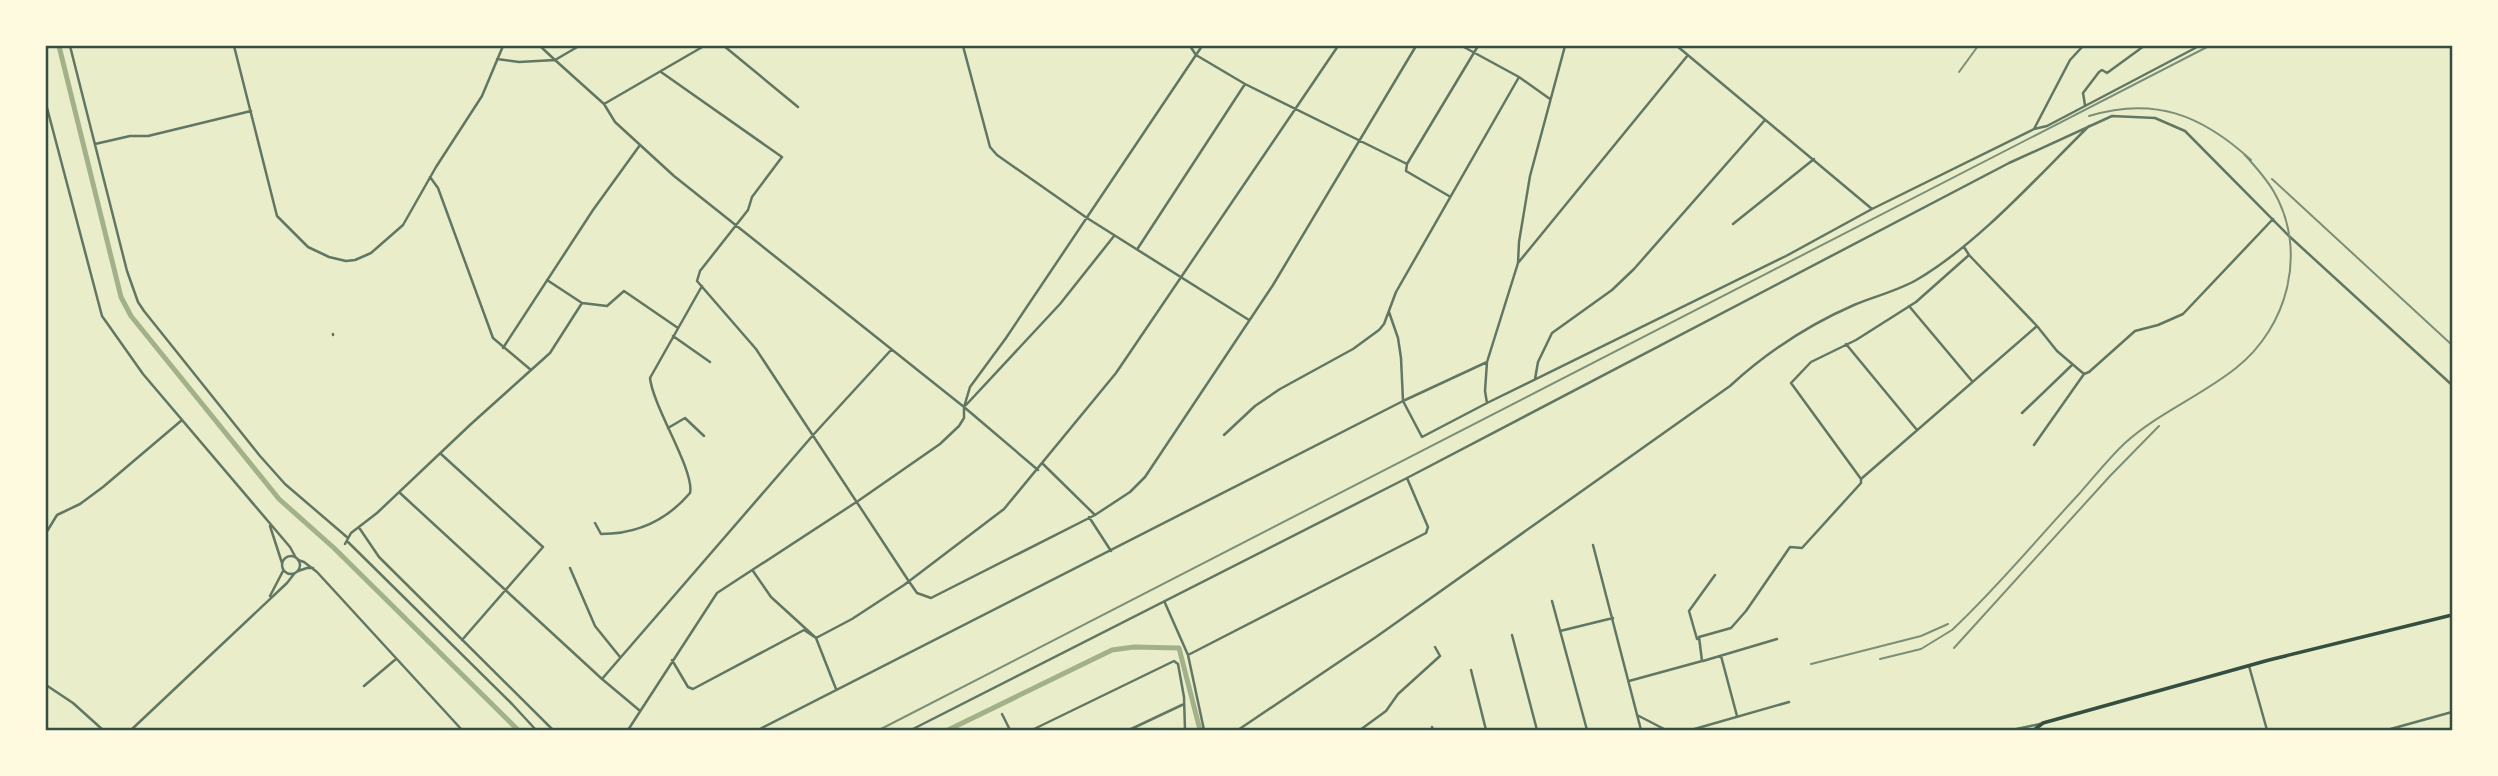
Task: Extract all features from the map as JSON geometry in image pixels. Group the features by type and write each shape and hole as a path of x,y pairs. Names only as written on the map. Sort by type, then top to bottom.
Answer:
{"main road":[{"path":"2034,730 2043,723 2249,666 2452,615"}],"street":[{"path":"70,46 127,271 138,302 276,474 536,730"},
{"path":"234,46 277,216 297,239 319,254 346,261 371,253 403,225 482,96 503,46"},
{"path":"540,46 604,104 615,122 674,176 964,407 1038,470"},
{"path":"497,59 519,62 555,60 579,46"},
{"path":"604,104 704,46"},
{"path":"724,46 798,107"},
{"path":"963,46 990,147 1001,159 1087,218 1250,321"},
{"path":"1190,46 1196,55 1245,84 1407,164"},
{"path":"628,730 717,593 858,501 940,444 959,426 964,418 970,387 1006,338 1202,46"},
{"path":"816,638 852,619 970,537 1004,509 1116,373 1338,46"},
{"path":"662,72 782,157 752,197 748,210 697,276 702,286 756,349 908,580 918,593 931,598 1095,514 1129,492 1145,477 1250,321 1328,196 1416,46"},
{"path":"1462,46 1519,77 1550,99"},
{"path":"1450,196 1406,171 1407,164 1478,46"},
{"path":"1487,403 1487,362 1518,263 1530,176 1565,46"},
{"path":"1677,46 1872,209"},
{"path":"2034,129 2070,60 2083,46"},
{"path":"2085,105 2083,93 2099,72 2102,70 2107,73 2144,46"},
{"path":"1389,312 1398,338 1403,401 1422,437 1786,256 1872,209 2034,129 2048,126 2199,46"},
{"path":"1518,263 1688,55"},
{"path":"1224,435 1280,388 1353,349 1379,330 1396,292 1519,77"},
{"path":"1138,248 1245,84"},
{"path":"46,104 102,316 125,352 290,547 297,559 296,573 131,730"},
{"path":"94,144 130,136 148,136 251,111"},
{"path":"911,730 1165,603 2009,163 2112,116 2155,118 2185,131 2273,219 2452,385"},
{"path":"1535,379 1538,362 1552,333 1597,303 1634,270 1765,120"},
{"path":"1238,730 1376,637 1730,386 1776,348 1853,305 1917,279 1964,246 2091,124"},
{"path":"503,348 640,145"},
{"path":"1733,224 1814,159"},
{"path":"430,177 438,188 493,338 531,370"},
{"path":"2034,445 2084,374 2135,331 2183,314 2273,219"},
{"path":"964,407 1060,304 1114,235"},
{"path":"1964,246 1969,255 2072,365 2084,374"},
{"path":"1861,479 1791,383 1811,362 1909,306 1969,255"},
{"path":"547,280 582,303 607,306 624,291 678,328"},
{"path":"595,523 601,534 637,531 653,524 690,493 688,478 651,392 650,378 702,286"},
{"path":"346,541 550,354 582,303"},
{"path":"1909,306 1972,382"},
{"path":"1697,639 1731,628 1746,611 1790,547 1802,548 1861,483 1861,479 2037,326"},
{"path":"673,336 710,362"},
{"path":"1846,344 1917,430"},
{"path":"602,679 814,434 891,350"},
{"path":"758,730 1403,401 1487,362"},
{"path":"2022,413 2072,365"},
{"path":"668,428 687,418 704,436"},
{"path":"46,533 57,515 80,504 103,487 182,420"},
{"path":"441,454 543,547 462,640"},
{"path":"1043,464 1095,514"},
{"path":"1188,655 1205,649 1426,533 1428,527 1407,478"},
{"path":"400,493 639,710"},
{"path":"1089,517 1111,551"},
{"path":"268,523 278,544 283,571 269,599"},
{"path":"360,528 379,557 553,730"},
{"path":"1593,545 1641,730"},
{"path":"282,563 288,557 313,568 462,730"},
{"path":"283,571 288,574 313,568"},
{"path":"570,568 595,626 620,657"},
{"path":"752,570 771,597 816,638 836,690"},
{"path":"1702,661 1689,611 1714,575"},
{"path":"1552,601 1587,730"},
{"path":"1165,603 1188,655 1204,730"},
{"path":"1560,631 1613,618"},
{"path":"673,660 691,689 804,630 816,638"},
{"path":"1512,635 1537,730"},
{"path":"1629,681 1777,639"},
{"path":"1360,730 1386,711 1398,694 1440,656 1435,647"},
{"path":"1721,656 1737,716"},
{"path":"364,686 396,659"},
{"path":"1032,730 1174,661 1180,670 1185,730"},
{"path":"2249,666 2267,730"},
{"path":"1471,670 1486,730"},
{"path":"46,685 73,703 103,730"},
{"path":"1691,730 1789,702"},
{"path":"1129,730 1184,704"},
{"path":"2387,730 2452,712"},
{"path":"1002,714 1010,730"},
{"path":"1637,715 1666,730"},
{"path":"2012,730 2043,723"}],"waterway":[{"path":"59,46 121,297 131,316 279,499 334,548 518,730"},
{"path":"948,730 1112,650 1134,647 1179,648 1200,730"}],"railway":[{"path":"1959,72 1978,46"},
{"path":"879,730 2209,46"},
{"path":"2089,116 2135,108 2176,114 2214,131 2251,160"},
{"path":"1880,659 1921,649 1952,630 2125,443 2236,368 2269,332 2287,287 2291,263 2290,239 2274,192 2244,154"},
{"path":"2272,179 2452,345"},
{"path":"1954,648 2159,426"},
{"path":"1811,664 1921,636 1948,624"}]}
